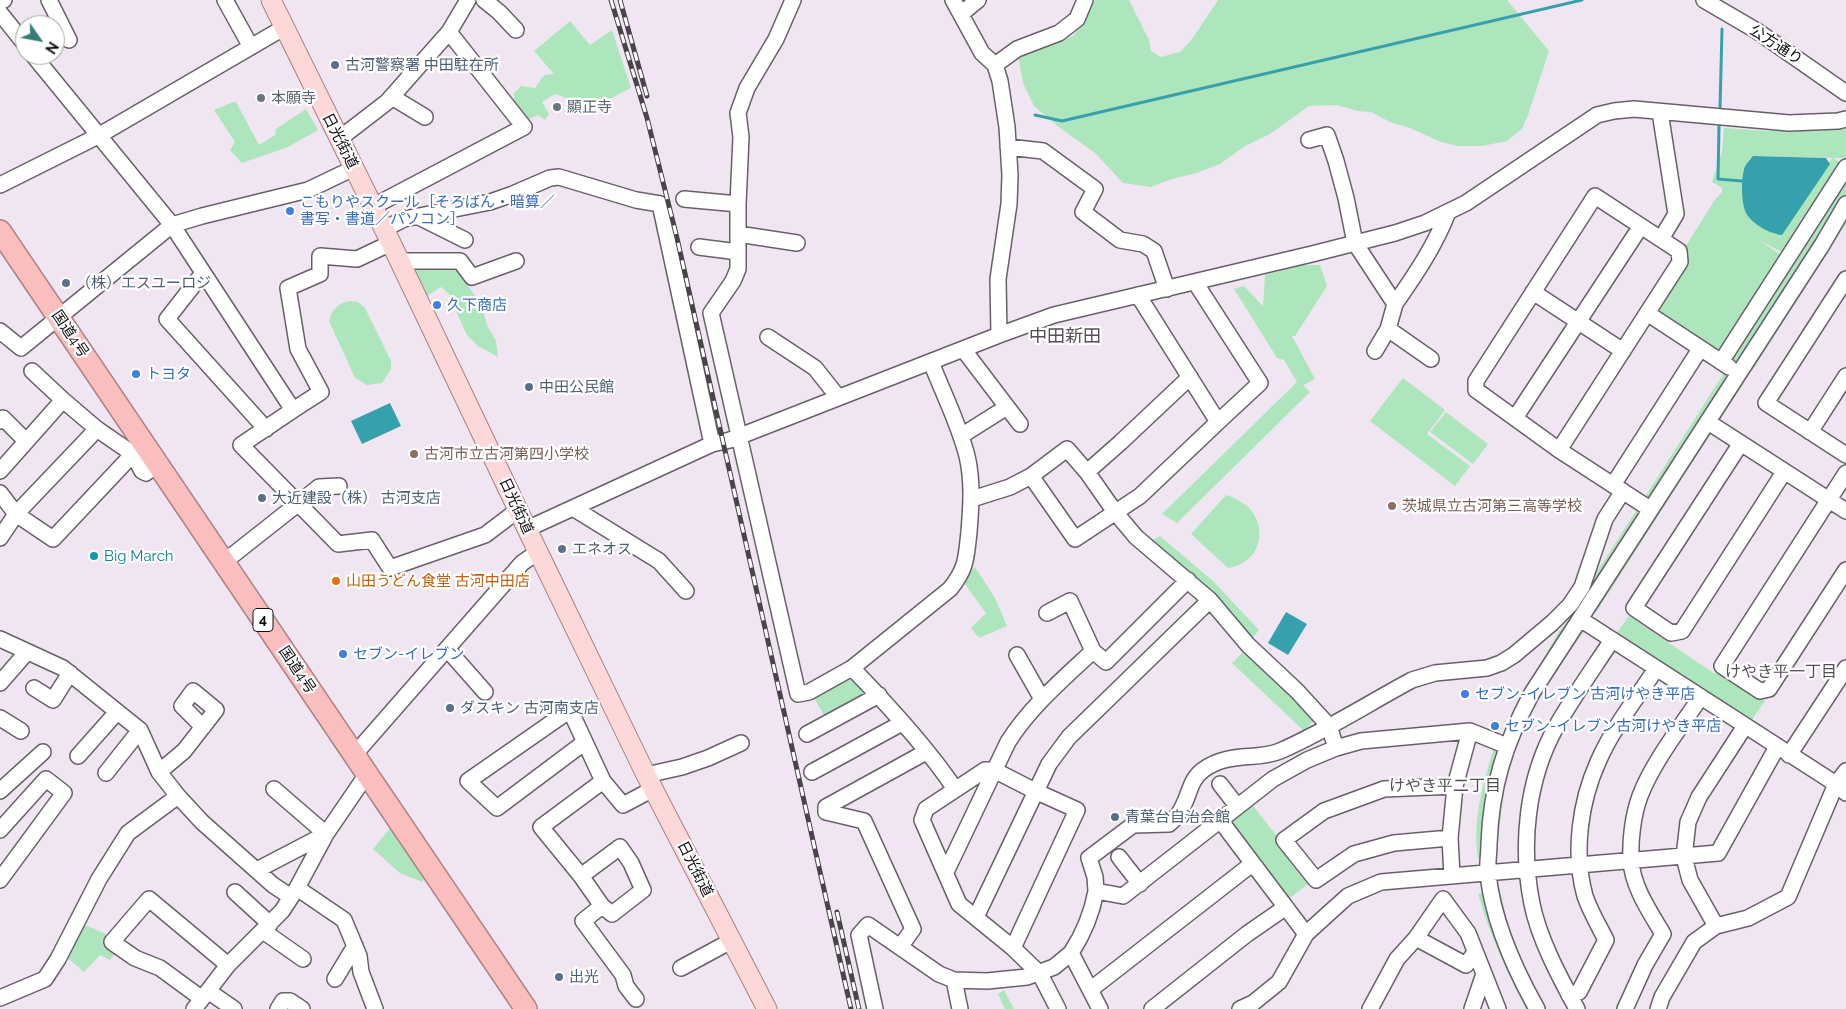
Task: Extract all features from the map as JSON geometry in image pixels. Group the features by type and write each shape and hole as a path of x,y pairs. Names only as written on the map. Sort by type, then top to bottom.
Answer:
{"highway":[{"name":"国道4号","path":"0,231 526,1009"}],"main road":[{"name":"日光街道","path":"272,0 400,261 650,782 767,1009"}],"street":[{"path":"0,2 4,0"},
{"path":"49,0 69,40"},
{"path":"225,0 251,46"},
{"path":"339,139 388,102 449,32 468,0"},
{"path":"484,0 499,12 516,30"},
{"path":"793,0 776,39 747,88 738,113 741,137 738,269 733,281 711,313 798,694 810,692 852,668 950,589 966,564 972,499 967,457 961,436 931,362"},
{"path":"953,0 982,53 995,65 1000,82 1010,175 1009,204 998,279 999,335"},
{"path":"962,14 978,0"},
{"path":"995,65 1017,49 1059,33 1078,19 1085,0"},
{"name":"公方通り","path":"1704,0 1757,31 1846,93"},
{"path":"0,13 15,32"},
{"path":"0,185 98,136 284,27"},
{"path":"372,207 524,127 449,32"},
{"path":"42,65 172,225 293,410"},
{"path":"392,97 425,117"},
{"path":"527,529 712,444 739,436 999,335 1054,316 1395,233 1448,212 1496,184 1597,115 1614,110 1634,109 1789,123 1838,121 1846,118"},
{"path":"1660,112 1676,214 1661,240"},
{"path":"1309,140 1327,135 1341,180 1355,243 1395,304"},
{"path":"1008,147 1043,150 1095,189 1083,212 1120,240 1143,244 1154,250 1167,288"},
{"path":"1720,362 1846,167"},
{"path":"0,331 21,348 172,225 308,190 354,168"},
{"path":"518,510 485,535 390,568 372,540 338,544 242,445 321,392 298,349 288,288 320,274 320,256 357,259 387,236 404,219 490,202 550,178 559,177 636,200 660,204 712,444"},
{"path":"1559,450 1680,262 1679,251 1595,196 1476,381 1476,390 1559,450 1650,509"},
{"path":"684,199 738,204"},
{"path":"1537,1009 1520,979 1506,945 1488,874 1490,814 1496,780 1507,746 1518,718 1532,692 1739,374 1822,245 1846,204"},
{"path":"1375,351 1388,329 1395,304 1440,233 1448,212"},
{"path":"417,216 465,240"},
{"path":"1515,418 1641,226"},
{"path":"738,234 797,243"},
{"path":"698,248 738,252"},
{"path":"400,261 460,261 472,277 516,261"},
{"path":"203,273 167,319 266,429"},
{"path":"1846,279 1766,402 1846,455"},
{"path":"1031,476 1075,539 1140,496 1260,383 1196,282"},
{"path":"1533,292 1623,351"},
{"path":"1138,295 1218,422"},
{"path":"1647,313 1739,374"},
{"path":"1388,329 1431,359"},
{"path":"768,337 815,368 838,397"},
{"path":"963,349 1020,424"},
{"path":"875,1009 859,935 868,925 939,974 954,980 987,981 1040,974 1046,969 1054,967 1071,953 1080,940 1092,911 1096,890 1095,877 1089,858 1133,825 1169,824 1177,817 1184,805 1193,780 1202,770 1215,763 1236,757 1278,752 1412,680 1435,673 1487,668 1501,663 1514,655 1570,605 1582,587 1604,519 1618,488 1700,349"},
{"path":"32,371 97,429 133,454 142,471 146,473 158,464"},
{"path":"1810,432 1846,376"},
{"path":"1087,472 1190,377"},
{"path":"0,471 63,400"},
{"path":"961,436 1007,407"},
{"path":"0,421 3,418 26,441"},
{"path":"1708,422 1846,511"},
{"path":"0,538 16,514 97,429"},
{"path":"1740,443 1634,608 1671,634 1682,630 1784,472"},
{"path":"972,499 1010,487 1031,476 1067,449 1087,472 1115,512 1136,537 1210,600 1248,645 1297,691 1329,726 1336,748"},
{"path":"0,493 16,514 53,539 133,454"},
{"path":"1846,473 1722,666 1760,691 1769,689 1846,570"},
{"path":"224,562 319,488 339,486"},
{"path":"573,508 659,561 686,591"},
{"path":"354,755 522,564 538,552"},
{"path":"1047,613 1070,602 1093,650 1106,662 1188,580"},
{"path":"976,917 1049,764 1070,737 1210,600"},
{"path":"1580,619 1841,789"},
{"path":"0,639 70,673 118,712 140,730 159,772 202,822 273,885 294,892 344,920 355,946 361,972 375,1009"},
{"path":"1577,1009 1543,936 1532,906 1527,870 1527,833 1530,803 1536,776 1556,727 1612,640"},
{"path":"447,649 485,692"},
{"path":"946,872 994,770 1019,724 1093,650"},
{"path":"0,683 27,652"},
{"path":"1017,655 1042,699"},
{"path":"852,668 878,695 942,770 954,789"},
{"path":"1569,995 1579,992 1606,940 1585,896 1580,866 1580,831 1589,786 1609,740 1656,668"},
{"path":"1240,1009 1253,1003 1279,982 1306,934 1348,896 1381,882 1631,862 1718,853 1783,751 1846,668"},
{"path":"34,688 53,700 70,673"},
{"path":"806,734 878,695"},
{"path":"1625,1009 1645,966 1663,934 1648,909 1637,884 1631,862 1634,826 1640,796 1700,698"},
{"path":"585,742 497,808 468,781 570,710 604,781 623,805 650,782 741,743"},
{"path":"78,756 118,712"},
{"path":"0,718 21,731"},
{"path":"812,772 902,723"},
{"path":"1716,926 1690,880 1684,857 1688,822 1699,797 1745,726"},
{"path":"159,772 184,751 203,727"},
{"path":"106,773 140,730"},
{"path":"1096,890 1123,896 1273,779 1307,760 1336,748 1361,741 1470,731 1507,746"},
{"path":"1452,876 1450,838 1455,786 1470,731"},
{"path":"0,792 43,752"},
{"path":"900,947 913,929 864,821 826,812 826,807 926,752"},
{"path":"1013,948 1078,810 994,770 985,770 926,809 922,820 959,904 1013,948 1040,974 1058,1009"},
{"path":"1658,1009 1662,997 1694,942 1716,926 1748,918 1788,897 1841,789 1846,771"},
{"path":"201,999 228,965 282,911 326,834 367,774"},
{"path":"0,830 46,779 64,793 0,880"},
{"path":"581,876 620,847 643,890 612,914 602,906 581,876 541,827 604,781"},
{"path":"1220,784 1237,806"},
{"path":"1450,838 1394,843 1354,854 1316,880 1284,840 1324,811 1384,789 1455,786"},
{"path":"274,789 326,834"},
{"path":"0,998 45,979 99,879 128,833 178,796"},
{"path":"1220,820 1306,934"},
{"path":"257,870 326,834"},
{"path":"1119,857 1140,884"},
{"path":"1090,990 1252,864"},
{"path":"1426,877 1468,933 1498,1009"},
{"path":"235,892 267,928 302,959"},
{"path":"228,965 149,899 112,942 135,958 160,968 201,999 234,1009"},
{"path":"1370,1009 1397,959 1416,938 1443,899"},
{"path":"602,906 583,922 623,975 626,986 636,998"},
{"path":"1152,1009 1247,934 1286,907"},
{"path":"1416,938 1466,965 1475,952"},
{"path":"681,968 731,941"},
{"path":"336,979 355,946"},
{"path":"1071,953 1100,1009"},
{"path":"1472,1009 1484,974"},
{"path":"954,980 960,1009"},
{"path":"278,1009 283,1001 290,1001 302,1009"}],"green space":[{"path":"1095,0 1129,0 1149,40 1151,51 1161,57 1180,52 1192,39 1218,0 1507,0 1549,51 1522,129 1507,141 1482,146 1457,146 1441,142 1410,128 1390,122 1371,112 1358,111 1337,105 1309,106 1270,134 1245,146 1220,164 1151,187 1123,183 1095,153 1060,128 1034,106 1023,83 1018,56 1073,36 1085,21"},
{"path":"570,21 590,45 612,30 631,88 587,111 584,108 582,114 572,100 555,94 542,102 549,114 545,120 538,115 529,119 523,119 514,106 514,93 521,86 535,88 544,75 554,74 534,51"},
{"path":"236,102 259,145 275,135 276,129 306,109 318,130 288,147 242,163 230,150 235,142 214,110"},
{"path":"1724,128 1768,131 1846,128 1846,158 1833,158 1843,164 1784,253 1760,241 1783,256 1724,347 1713,351 1652,312 1687,260 1686,246 1714,201 1722,192 1722,188 1712,182 1722,151","holes":["1753,156 1832,158 1782,234 1774,234 1760,226"]},
{"path":"1846,180 1846,224 1752,371 1732,359"},
{"path":"1301,265 1320,265 1327,286 1295,336 1292,336 1315,379 1303,385 1310,392 1177,523 1162,514 1297,382 1284,360 1277,358 1234,289 1244,286 1263,306 1265,275"},
{"path":"409,266 458,270 482,307 487,325 496,341 498,357 478,346 467,335 455,309 452,297 441,287 424,298"},
{"path":"350,301 358,302 365,308 391,361 391,369 382,383 367,385 355,378 329,321 336,307"},
{"path":"1724,373 1743,384 1597,611 1579,600"},
{"path":"1403,378 1445,410 1427,434 1470,466 1455,486 1370,421"},
{"path":"1446,412 1488,444 1473,464 1430,432"},
{"path":"1226,495 1237,499 1247,506 1254,515 1260,534 1254,552 1248,560 1228,568 1191,534"},
{"path":"1160,536 1213,581 1259,630 1250,641 1149,542"},
{"path":"975,567 995,598 1007,626 979,638 971,628 986,613 962,580"},
{"path":"1629,616 1715,674 1718,669 1765,701 1749,724 1616,634"},
{"path":"1569,619 1585,630 1548,684 1519,741 1506,782 1496,866 1478,858 1476,830 1480,802 1490,761 1494,748 1513,741 1546,677 1542,661 1558,633"},
{"path":"1246,649 1317,717 1304,731 1232,663"},
{"path":"852,670 874,694 826,719 812,694"},
{"path":"1251,803 1312,881 1290,898 1229,821"},
{"path":"392,826 426,875 422,882 400,873 373,849"},
{"path":"1499,888 1509,929 1544,1009 1526,1009 1493,939 1478,894"},
{"path":"83,924 106,934 106,946 117,951 110,960 100,955 84,972 64,955"},
{"path":"1004,990 1014,1009 1005,1009 998,994"}],"water":[{"path":"1753,156 1826,158 1830,164 1782,235 1772,233 1752,221 1744,208 1742,197 1743,174 1745,166"},
{"path":"390,403 401,426 362,444 351,421"},
{"path":"1286,612 1307,624 1288,655 1268,643"}],"waterway":[{"path":"1035,115 1062,121 1582,0"},
{"path":"1720,108 1722,29"},
{"path":"1719,126 1718,179 1742,181"}],"railway":[{"path":"611,0 647,118 677,238 851,1009"},
{"path":"620,0 647,96"},
{"path":"837,912 859,1009"}],"place":[{"name":"古河警察署 中田駐在所","path":"335,65"},
{"name":"本願寺","path":"261,98"},
{"name":"顯正寺","path":"557,107"},
{"name":"こもりやスクール［そろばん・暗算／ 書写・書道／パソコン］","path":"290,211"},
{"name":"（株）エスユーロジ","path":"66,283"},
{"name":"久下商店","path":"437,305"},
{"name":"トヨタ","path":"136,374"},
{"name":"中田公民館","path":"529,387"},
{"name":"古河市立古河第四小学校","path":"414,454"},
{"name":"大近建設（株） 古河支店","path":"262,498"},
{"name":"茨城県立古河第三高等学校","path":"1392,506"},
{"name":"エネオス","path":"562,549"},
{"name":"Big March","path":"94,556"},
{"name":"山田うどん食堂 古河中田店","path":"336,581"},
{"name":"セブン-イレブン","path":"343,654"},
{"name":"セブン-イレブン 古河けやき平店","path":"1465,694"},
{"name":"ダスキン 古河南支店","path":"450,708"},
{"name":"セブン-イレブン古河けやき平店","path":"1495,726"},
{"name":"青葉台自治会館","path":"1115,817"},
{"name":"出光","path":"559,977"}],"district":[{"name":"中田新田","path":"1065,337"},
{"name":"けやき平一丁目","path":"1781,672"},
{"name":"けやき平二丁目","path":"1445,786"}]}
